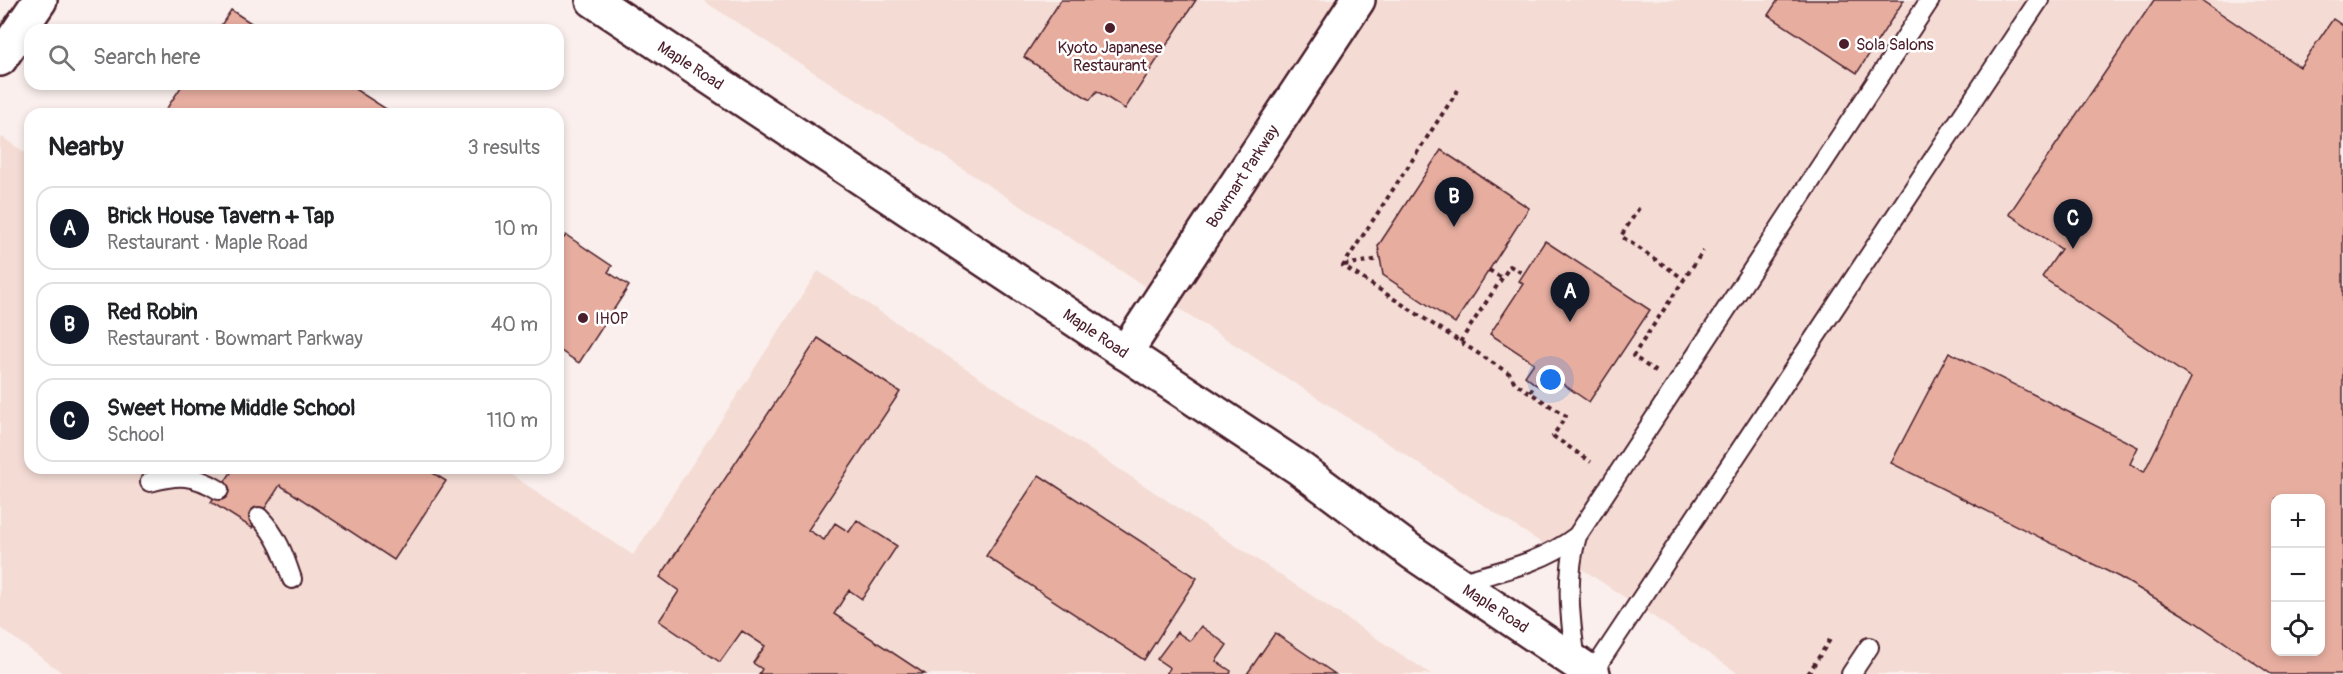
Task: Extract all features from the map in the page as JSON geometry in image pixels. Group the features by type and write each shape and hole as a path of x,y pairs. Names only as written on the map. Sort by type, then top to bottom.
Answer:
{"main road":[{"path":"0,59 40,0"},
{"name":"Maple Road","path":"593,0 1299,468 1413,553 1587,669"},
{"name":"Bowmart Parkway","path":"1125,352 1358,0"}],"lane":[{"path":"1587,669 1569,611 1571,559 1577,536 1930,0"},
{"path":"1587,669 2039,0"},
{"path":"150,482 171,476 188,476 206,482 219,490"},
{"path":"259,517 270,528 282,549 292,579"},
{"path":"1458,583 1542,558 1577,536"},
{"path":"1851,674 1869,647"}],"path":[{"path":"1344,266 1458,90"},
{"path":"1639,208 1621,236 1684,279"},
{"path":"1651,381 1657,372 1633,356 1703,250"},
{"path":"1344,266 1380,259"},
{"path":"1344,266 1510,375 1515,383 1566,416 1553,436 1592,463"},
{"path":"1460,342 1510,266 1524,274"},
{"path":"1489,270 1502,278"},
{"path":"1530,392 1535,384"},
{"path":"1808,674 1831,638"}],"shaded area":[{"path":"702,0 2343,0 2343,674 1739,674 1588,573"},
{"path":"2,137 24,152 24,474 510,474 633,555 818,271 1431,674 64,674 0,628 0,141"}],"building":[{"name":"Kyoto Japanese Restaurant","path":"1061,0 1196,0 1125,109 1097,91 1090,100 1024,57"},
{"name":"Sola Salons","path":"1778,0 1904,0 1857,73 1768,15"},
{"path":"2154,0 2201,0 2300,67 2333,19 2343,26 2343,674 2271,674 2192,620 2119,577 1891,463 1949,352 2138,447 2130,464 2144,472 2191,378 2042,277 2061,249 2009,214"},
{"path":"231,10 253,24 222,24"},
{"path":"179,90 356,90 385,108 167,108"},
{"path":"1441,150 1529,208 1455,323 1383,275 1378,246"},
{"name":"IHOP","path":"566,235 612,266 608,272 629,286 579,363 564,353 564,238"},
{"path":"1545,241 1650,310 1589,402 1554,378 1546,390 1535,384 1525,376 1534,363 1490,334 1523,284 1519,281"},
{"path":"818,338 900,392 808,530 824,540 835,523 849,532 857,520 897,546 862,599 849,590 834,614 925,674 759,674 762,669 753,663 765,646 742,631 720,662 659,621 679,591 660,577"},
{"path":"230,474 435,474 446,481 394,560 280,485 252,528 211,502"},
{"path":"1039,475 1197,578 1144,660 986,556"},
{"path":"1201,626 1227,645 1216,661 1231,671 1230,674 1166,674 1170,668 1157,659 1177,632 1190,641"},
{"path":"1275,633 1335,674 1247,674"}],"place":[{"name":"Kyoto Japanese Restaurant","path":"1110,28"},
{"name":"Sola Salons","path":"1844,44"},
{"name":"Red Robin","path":"1454,227"},
{"name":"Sweet Home Middle School","path":"2073,249"},
{"name":"IHOP","path":"583,318"},
{"name":"Brick House Tavern + Tap","path":"1570,322"}]}
